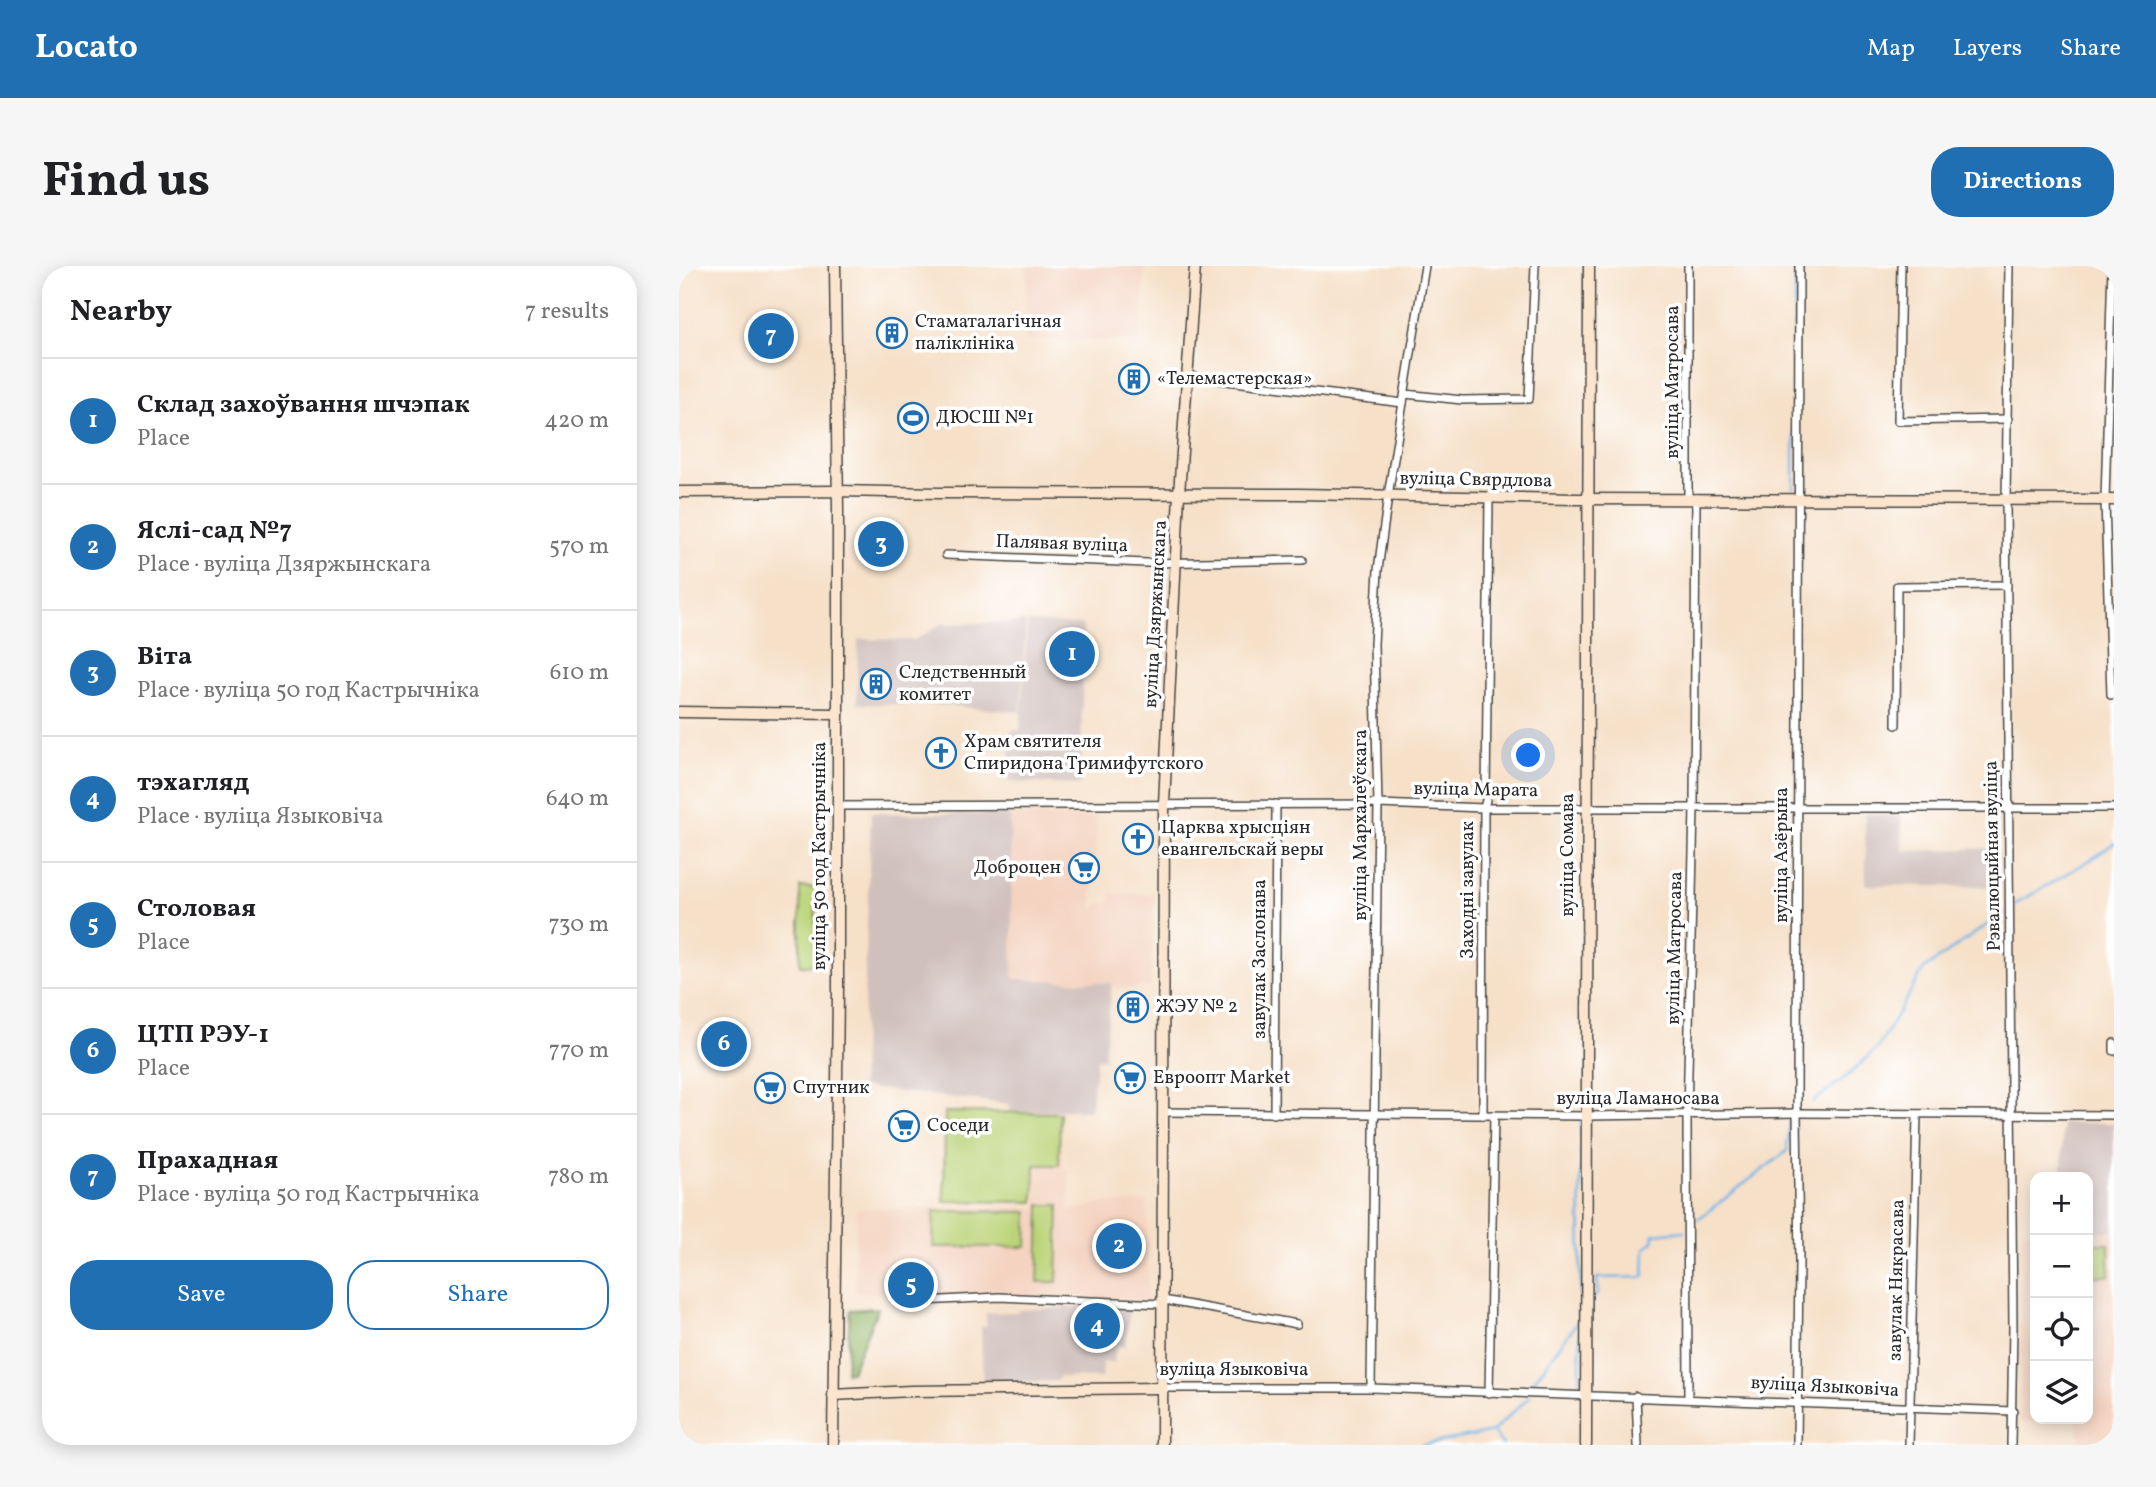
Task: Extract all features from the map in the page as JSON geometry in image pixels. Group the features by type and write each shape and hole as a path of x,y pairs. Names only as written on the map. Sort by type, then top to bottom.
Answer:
{"street":[{"name":"вуліца 50 год Кастрычніка","path":"833,1445 838,989 835,266"},
{"name":"вуліца Дзяржынскага","path":"1162,1445 1164,803 1175,563 1195,266"},
{"name":"вуліца Мархалеўскага","path":"1371,1388 1378,804 1374,644 1378,570 1425,266"},
{"path":"1405,394 1462,400 1529,399 1535,266"},
{"name":"вуліца Сомава","path":"1586,1445 1584,1394 1589,266"},
{"name":"вуліца Матросава","path":"1688,266 1694,807 1687,1116 1688,1399"},
{"name":"вуліца Азёрына","path":"1797,1445 1799,266"},
{"path":"1901,266 1898,421 2008,419"},
{"name":"Рэвалюцыйная вуліца","path":"2009,266 2006,501 2013,1411 2011,1445"},
{"path":"2111,695 2109,500 2112,266"},
{"path":"1187,376 1403,403"},
{"name":"вуліца Свярдлова","path":"679,492 2109,500"},
{"name":"Заходні завулак","path":"1483,1115 1489,497"},
{"name":"Палявая вуліца","path":"946,555 1175,563 1302,560"},
{"path":"1896,725 1897,586 2007,585"},
{"path":"679,712 838,714"},
{"name":"вуліца Марата","path":"837,806 1164,803 1378,804 1484,808 2114,808"},
{"name":"завулак Заслонава","path":"1274,1114 1276,804"},
{"path":"2114,1043 2114,1051"},
{"name":"вуліца Ламаносава","path":"1163,1112 1585,1116 1797,1113 2114,1115"},
{"path":"1489,1393 1494,1115"},
{"name":"завулак Някрасава","path":"1909,1445 1917,1115"},
{"path":"904,1302 999,1297 1163,1302 1297,1324"},
{"name":"вуліца Языковіча","path":"833,1395 911,1391 1371,1388 2013,1411"},
{"path":"1636,1396 1638,1445"}],"shaded area":[{"path":"1027,266 1146,266 1139,341 1026,340"},
{"path":"1026,622 1020,712 939,705 857,704 858,639 915,640 941,624"},
{"path":"1028,622 1083,625 1081,785 1008,782 1011,730 1020,730"},
{"path":"871,813 1010,815 1013,979 1112,983 1104,1059 1097,1058 1090,1110 1010,1111 1009,1104 861,1087"},
{"path":"1865,814 1901,816 1903,851 1998,848 2000,887 1866,885"},
{"path":"1010,815 1097,817 1092,910 1100,903 1109,904 1111,894 1155,894 1151,987 1117,989 1112,983 1013,979"},
{"path":"2062,1123 2114,1123 2114,1231 2093,1232 2093,1172 2062,1172"},
{"path":"1063,1157 1063,1167 1068,1172 1069,1211 1105,1203 1147,1201 1148,1300 855,1293 856,1209 1037,1207 1036,1159"},
{"path":"2114,1231 2114,1445 2083,1445 2077,1424 2093,1424 2093,1232"},
{"path":"2022,1232 2030,1232 2030,1421 2020,1421"},
{"path":"1063,1306 1090,1307 1093,1313 1110,1314 1114,1314 1117,1308 1130,1309 1125,1347 1116,1346 1114,1362 1103,1361 1102,1378 1059,1377 1057,1381 983,1383 981,1327 986,1326 986,1313"}],"green space":[{"path":"800,887 816,888 815,965 800,965"},
{"path":"945,1112 1060,1113 1059,1165 1035,1165 1034,1202 944,1201"},
{"path":"1040,1205 1059,1205 1057,1282 1038,1282"},
{"path":"934,1211 1028,1212 1027,1247 933,1247"},
{"path":"2093,1244 2109,1244 2109,1276 2093,1276"},
{"path":"878,1308 851,1372 846,1372 850,1310"}],"waterway":[{"path":"1794,488 1795,266"},
{"path":"2014,905 2114,843"},
{"path":"1813,1102 1852,1072 1878,1047 1924,969 2004,913"},
{"path":"1580,1386 1581,1120"},
{"path":"1698,1219 1787,1151 1789,1122"},
{"path":"1591,1317 1592,1298 1598,1294 1597,1278 1644,1277 1645,1249 1653,1241 1654,1234 1685,1231"},
{"path":"1530,1386 1581,1317"},
{"path":"1493,1431 1529,1397"},
{"path":"1422,1445 1493,1432 1503,1445"}],"place":[{"name":"Стаматалагічная паліклініка","path":"892,333"},
{"name":"Прахадная","path":"771,336"},
{"name":"«Телемастерская»","path":"1134,379"},
{"name":"ДЮСШ №1","path":"913,418"},
{"name":"Віта","path":"881,544"},
{"name":"Склад захоўвання шчэпак","path":"1072,654"},
{"name":"Следственный комитет","path":"876,684"},
{"name":"Храм святителя Спиридона Тримифутского","path":"941,753"},
{"name":"Царква хрысціян евангельскай веры","path":"1138,839"},
{"name":"Доброцен","path":"1084,868"},
{"name":"ЖЭУ № 2","path":"1133,1007"},
{"name":"ЦТП РЭУ-1","path":"724,1044"},
{"name":"Евроопт Market","path":"1130,1078"},
{"name":"Спутник","path":"770,1088"},
{"name":"Соседи","path":"904,1126"},
{"name":"Яслі-сад №7","path":"1119,1246"},
{"name":"Столовая","path":"911,1285"},
{"name":"тэхагляд","path":"1097,1326"}]}
